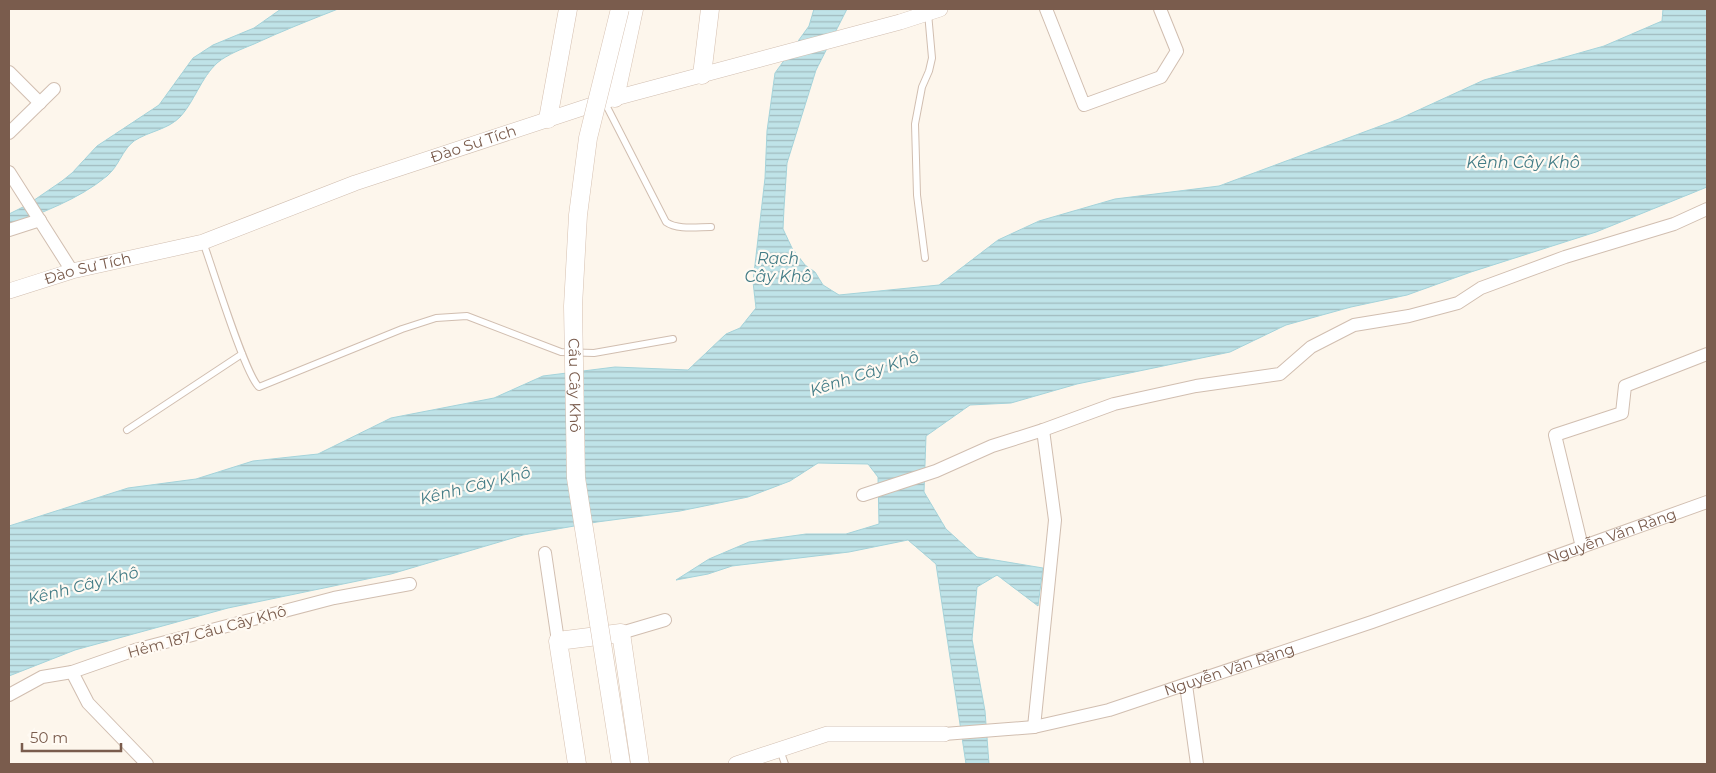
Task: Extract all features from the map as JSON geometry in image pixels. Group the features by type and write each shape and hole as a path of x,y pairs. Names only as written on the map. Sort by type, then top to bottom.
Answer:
{"main road":[{"path":"548,120 568,9"},
{"name":"Cầu Cây Khô","path":"620,9 588,138 578,215 572,306 576,478 621,764"},
{"path":"610,100 634,9"},
{"path":"702,75 710,9"},
{"path":"577,764 558,641 621,633 640,764"}],"street":[{"path":"1046,9 1084,104 1161,77 1177,51 1160,9"},
{"name":"Đào Sư Tích","path":"9,291 72,271 203,242 355,183 610,100 900,22 934,10"},
{"path":"9,72 40,103"},
{"path":"9,133 54,89"},
{"path":"9,172 72,271"},
{"path":"862,495 936,471 992,446 1114,404 1196,386 1280,374 1311,347 1354,325 1409,316 1458,303 1482,288 1519,274 1565,257 1674,224 1707,210"},
{"path":"9,230 39,219"},
{"path":"1582,547 1555,435 1622,413 1625,386 1707,354"},
{"path":"1034,727 1054,520 1043,430"},
{"name":"Nguyễn Văn Ràng","path":"736,764 782,757 827,734 944,734 1003,730 1034,727 1108,710 1372,622 1707,502"},
{"path":"545,553 558,641"},
{"name":"Hẻm 187 Cầu Cây Khô","path":"9,695 42,677 72,672 134,650 334,598 410,584"},
{"path":"621,633 665,620"},
{"path":"72,672 88,703 147,764"},
{"path":"1186,685 1197,764"}],"lane":[{"path":"925,258 918,195 915,124 922,88 932,58 934,10"},
{"path":"610,100 666,222 671,226 711,227"},
{"path":"203,242 242,354 254,383 259,387 402,329 436,318 467,316 561,352 594,354 673,339"},
{"path":"127,430 242,354"}],"water":[{"path":"281,9 338,9 230,54 211,69 190,103 176,121 134,141 107,176 72,199 9,226 9,214 27,205 62,181 97,146 159,105 193,58 213,45 254,28"},
{"name":"Kênh Cây Khô","path":"814,9 847,9 816,70 787,163 783,229 792,248 805,265 815,272 823,285 839,295 939,285 998,240 1039,221 1115,199 1219,186 1399,119 1484,80 1604,46 1662,21 1663,9 1707,9 1707,187 1596,232 1471,272 1407,295 1351,307 1286,325 1230,352 1077,384 1011,403 970,405 926,436 924,492 946,529 977,557 1043,568 1038,606 997,575 977,587 972,639 985,711 989,764 966,764 936,564 908,540 849,552 732,566 708,574 676,580 709,559 749,542 806,534 846,534 879,524 878,477 868,464 818,463 790,481 748,497 680,511 597,522 523,535 391,574 228,608 75,650 9,676 9,526 128,488 196,479 253,461 318,454 391,418 494,398 543,376 615,367 688,370 726,334 740,328 756,308 753,282 765,178 767,131 775,73 809,26"}],"water label":[{"name":"Rạch Cây Khô","path":"778,267"}]}
